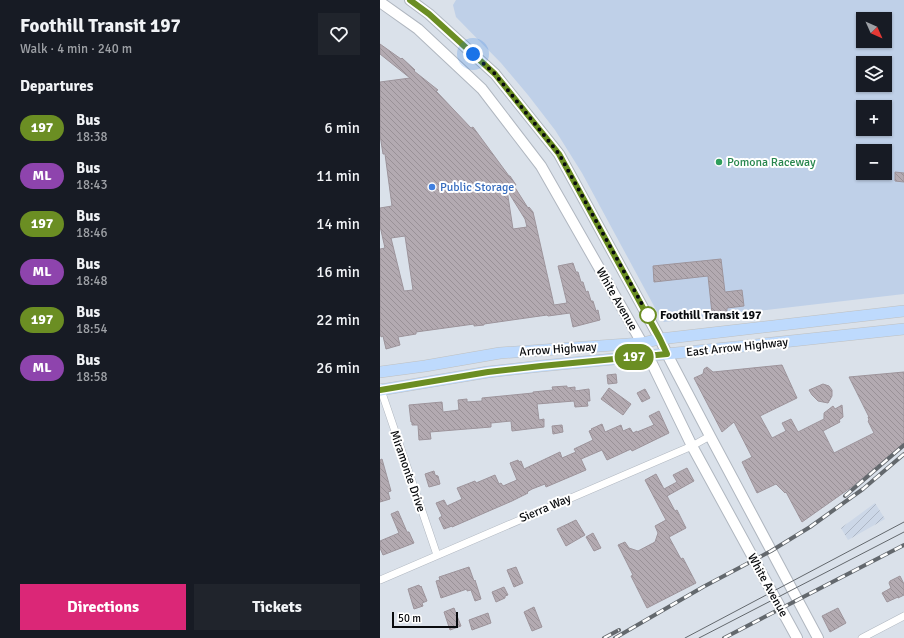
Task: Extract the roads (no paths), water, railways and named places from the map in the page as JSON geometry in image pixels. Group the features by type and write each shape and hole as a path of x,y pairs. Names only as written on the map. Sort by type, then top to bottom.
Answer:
{"main road":[{"name":"White Avenue","path":"410,0 429,14 495,74 559,154 660,339 818,638"},
{"name":"White Avenue","path":"380,2 418,28 482,89 541,166 642,343 692,446 797,638"},
{"name":"Arrow Highway","path":"380,372 433,365 500,353 642,343 660,339 904,311"},
{"name":"East Arrow Highway","path":"380,389 503,370 904,329"}],"street":[{"name":"Miramonte Drive","path":"380,389 437,555"},
{"name":"Sierra Way","path":"380,580 692,446 710,436"},
{"path":"862,638 904,616"}],"tram line":[{"path":"685,638 904,522"},
{"path":"699,638 904,532"}],"railway":[{"path":"845,496 904,445"},
{"path":"615,638 703,587 771,551 810,527 863,489 904,454"},
{"path":"724,638 904,545"},
{"path":"604,638 619,630"}],"place":[{"name":"Pomona Raceway","path":"719,162"},
{"name":"Public Storage","path":"432,187"},
{"name":"Foothill Transit 197","path":"648,315"}]}
